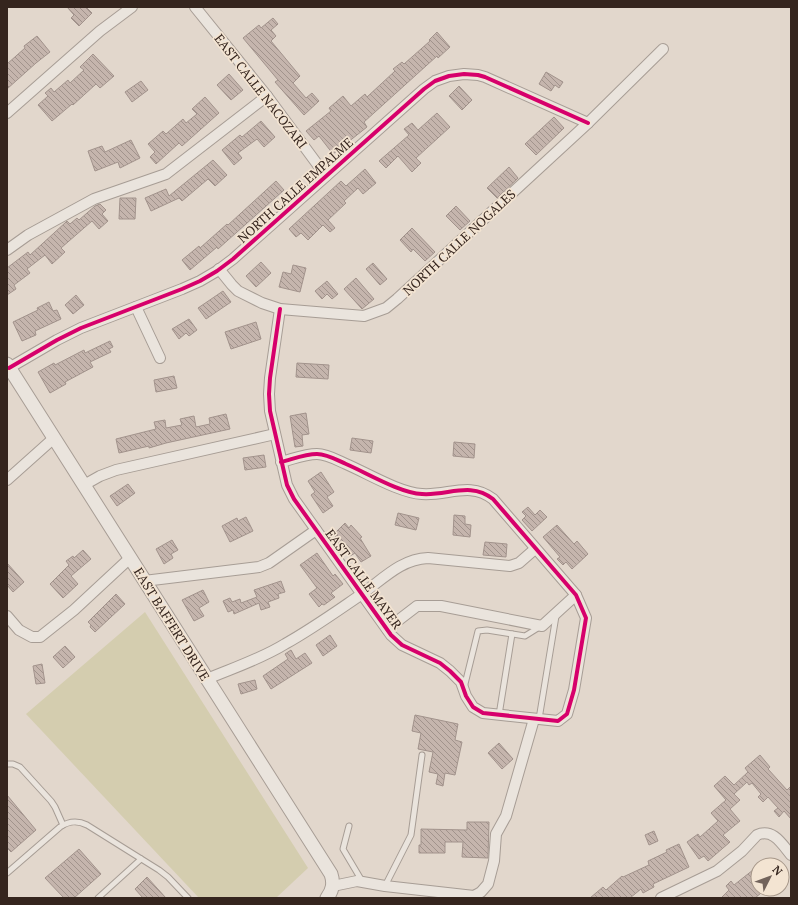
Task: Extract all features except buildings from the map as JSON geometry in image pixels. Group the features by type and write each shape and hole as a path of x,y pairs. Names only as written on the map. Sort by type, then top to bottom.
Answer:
{"street":[{"path":"7,113 100,31 132,7"},
{"name":"EAST CALLE NACOZARI","path":"195,7 267,96 326,176"},
{"name":"NORTH CALLE NOGALES","path":"219,269 238,291 262,303 280,309 364,316 386,308 398,299 588,123 663,49"},
{"name":"NORTH CALLE EMPALME","path":"8,366 75,331 182,289 200,281 219,269 233,259 424,89 436,81 449,76 464,74 485,77 588,123"},
{"path":"7,250 28,235 94,199 166,174 267,96"},
{"path":"136,307 160,358"},
{"name":"EAST CALLE MAYER","path":"280,309 270,378 270,411 281,462 290,492 316,530 387,629 402,645 440,663 450,671 461,682 473,707 483,713 558,721 567,714 574,690 586,618 576,595 493,499 478,491 465,490 424,494 410,492 329,456 310,455 281,462"},
{"name":"EAST BAFFERT DRIVE","path":"8,366 330,874 333,886"},
{"path":"84,485 108,472 275,434"},
{"path":"7,480 54,438"},
{"path":"144,580 259,567 269,563 316,530"},
{"path":"207,679 263,656 284,645 362,594 402,565 417,559 434,558 510,566 519,563 535,549"},
{"path":"7,616 19,630 32,637 40,637 74,610 130,558"},
{"path":"387,629 417,606 440,606 542,626 576,595"},
{"path":"327,898 333,886 357,881 385,886 474,896 481,892 488,884 494,861 496,834 506,816 536,719"},
{"path":"661,898 717,871 734,858 759,834 766,833 773,835 791,854"}],"lane":[{"path":"536,719 556,613"},
{"path":"464,690 478,631 487,630 525,636 542,626"},
{"path":"499,715 512,634"},
{"path":"385,886 411,835 422,755"},
{"path":"7,764 12,763 20,767 51,801 57,810 63,825"},
{"path":"7,873 63,825 73,822 84,824 142,859 168,877 188,898"},
{"path":"349,826 343,849 362,882"},
{"path":"98,898 142,859"}],"shaded area":[{"path":"145,612 308,868 276,898 199,898 26,714"}],"cycle path":[{"path":"9,368 81,328 182,289 217,271 233,259 424,89 435,81 449,76 464,74 478,75 588,123"},
{"path":"280,309 270,378 270,411 287,485 294,499 391,635 402,645 440,663 450,671 461,682 466,696 473,707 483,713 558,721 567,714 574,690 586,618 576,595 493,499 476,491 467,490 432,494 413,493 384,482 336,459 321,454 308,455 299,457 286,461 281,462"}]}
